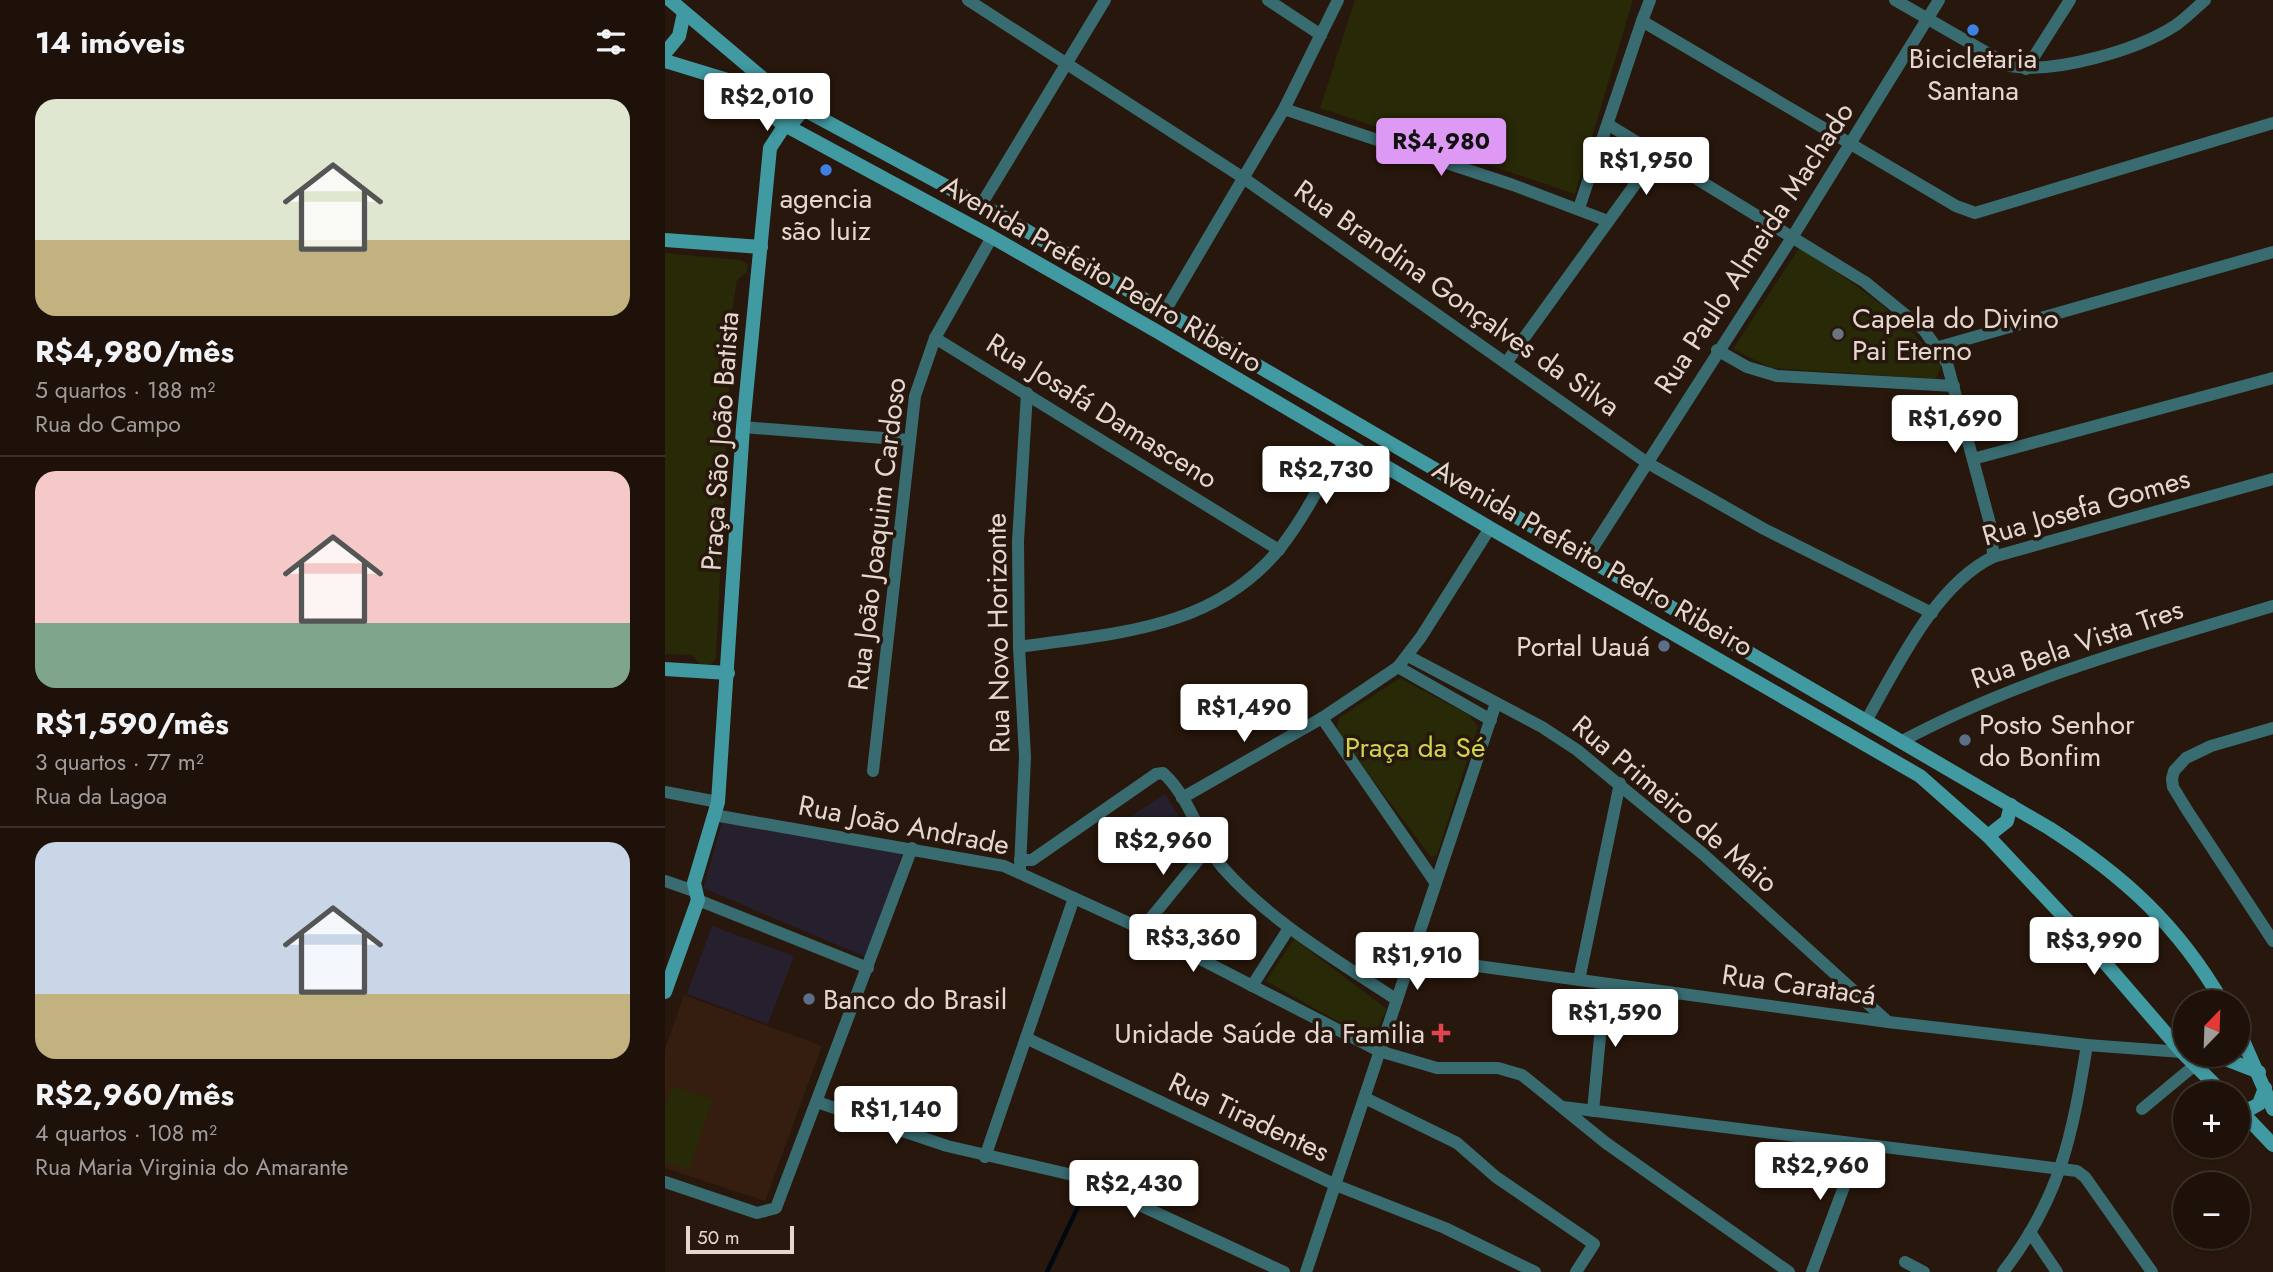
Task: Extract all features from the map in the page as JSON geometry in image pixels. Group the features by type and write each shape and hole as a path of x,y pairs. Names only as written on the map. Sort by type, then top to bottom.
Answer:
{"main road":[{"path":"665,53 679,36 684,13 670,0"},
{"name":"Avenida Prefeito Pedro Ribeiro","path":"684,13 760,73 794,104 1003,217 1902,741 2087,852 2134,888 2188,949 2215,990"},
{"name":"Avenida Prefeito Pedro Ribeiro","path":"665,61 734,82 783,124 992,237 1575,578 1892,759 1939,790 1988,836 2173,1039"},
{"name":"Praça São João Batista","path":"665,992 696,896 694,883 716,809 728,673 743,427 769,148 783,124 796,122 799,115 794,104"},
{"path":"970,225 981,205"},
{"path":"992,237 1003,217"},
{"path":"665,240 761,247"},
{"path":"1154,330 1165,311"},
{"path":"1344,442 1355,423"},
{"path":"1490,528 1502,507"},
{"path":"1575,578 1587,557"},
{"path":"665,669 728,673"},
{"path":"1892,759 1902,741"},
{"path":"1988,836 2007,821 2011,805"},
{"path":"2251,1056 2273,1109"},
{"name":"Avenida Prefeito Pedro Ribeiro","path":"2199,1068 2212,1081"},
{"path":"2249,1068 2259,1072"},
{"path":"2250,1109 2259,1104 2265,1088"},
{"path":"2250,1121 2273,1145"}],"street":[{"name":"Rua Brandina Gonçalves da Silva","path":"968,0 1242,177 1646,462 1764,528 1932,613"},
{"path":"981,205 1105,0"},
{"path":"1268,0 1321,35"},
{"path":"1165,311 1284,108 1338,0"},
{"path":"1579,208 1650,0"},
{"path":"1895,0 2010,66 2026,69 2066,63 2137,43 2176,25 2205,0"},
{"name":"Rua Paulo Almeida Machado","path":"1587,557 1717,350 1793,236 1939,0"},
{"path":"2026,69 2070,0"},
{"path":"1642,21 1956,205 1975,213 2273,124"},
{"path":"1284,108 1579,208 1608,221"},
{"path":"1609,125 1793,236 1896,304 1939,347 1954,386 1992,531 1993,557"},
{"path":"1506,363 1657,154"},
{"name":"Rua João Joaquim Cardoso","path":"873,771 915,396 935,338 992,237"},
{"path":"1939,347 2273,252"},
{"name":"Rua Josafá Damasceno","path":"935,338 1279,550"},
{"path":"1717,350 1747,367 1777,376 1954,386"},
{"path":"1973,459 2273,378"},
{"name":"Rua Novo Horizonte","path":"1020,866 1025,757 1019,647 1018,528 1027,393"},
{"path":"743,427 909,440"},
{"path":"1019,647 1118,632 1187,617 1245,582 1279,550 1344,442"},
{"name":"Rua Josefa Gomes","path":"1866,721 1932,613 1960,578 1993,557 2273,480"},
{"path":"1182,798 1322,719 1398,667 1408,656 1490,528"},
{"name":"Rua Bela Vista Tres","path":"1902,741 1979,702 2034,680 2273,606"},
{"name":"Rua Primeiro de Maio","path":"1408,656 1551,733 1620,783 1888,1022"},
{"path":"1398,667 1491,720"},
{"path":"1306,1272 1338,1186 1378,1051 1496,703"},
{"path":"1322,719 1435,882"},
{"path":"2273,728 2210,746 2186,758 2173,771 2172,779 2173,787 2187,810 2273,941"},
{"path":"1020,866 1160,773 1166,775 1209,847 1238,883 1289,928 1397,1000"},
{"path":"1579,980 1620,783"},
{"name":"Rua João Andrade","path":"665,792 716,809 912,848 1020,866 1075,898 1142,929 1378,1051 1437,1068 1509,1070 1522,1075 1606,1143 1789,1272"},
{"path":"1142,929 1209,847"},
{"path":"665,1182 757,1213 772,1211 781,1197 912,848"},
{"path":"665,881 868,968"},
{"path":"985,1157 1075,898"},
{"path":"1252,986 1289,928"},
{"name":"Rua Caratacá","path":"1411,957 1888,1022 2173,1054"},
{"path":"1593,1111 1605,984"},
{"name":"Rua Tiradentes","path":"1026,1038 1338,1186 1445,1228 1535,1272"},
{"path":"2003,1272 2030,1233 2062,1168 2071,1141 2087,1045"},
{"path":"2142,1109 2178,1068"},
{"path":"1365,1098 1457,1143 1496,1177 1594,1244 1576,1272"},
{"path":"817,1102 985,1157 1077,1176 1285,1272"},
{"path":"1563,1107 2077,1171 2085,1177 2152,1272"},
{"path":"1812,1272 1860,1144"},
{"path":"2030,1233 2057,1272"},
{"path":"1905,1262 1924,1272"}],"shaded area":[{"path":"1165,794 1194,840 1155,865 1125,820"},
{"path":"722,822 903,851 868,958 703,888"},
{"path":"712,926 794,956 768,1024 687,994"},
{"path":"684,995 822,1046 765,1201 665,1168 665,1049"}],"green space":[{"path":"1355,0 1633,0 1575,194 1320,108"},
{"path":"1799,248 1876,300 1910,330 1941,366 1936,379 1771,368 1733,349"},
{"path":"665,253 741,260 748,265 747,272 737,280 733,305 716,659 709,665 700,664 692,655 665,654"},
{"name":"Praça da Sé","path":"1400,678 1469,715 1478,727 1437,855 1431,857 1336,731 1339,718"},
{"path":"1294,939 1387,1009 1371,1040 1266,981"},
{"path":"672,1086 713,1099 689,1170 665,1162 665,1106"}],"waterway":[{"path":"1047,1272 1085,1192"}],"place":[{"name":"Bicicletaria Santana","path":"1973,30"},
{"name":"agencia são luiz","path":"826,170"},
{"name":"Capela do Divino Pai Eterno","path":"1838,334"},
{"name":"Portal Uauá","path":"1664,646"},
{"name":"Posto Senhor do Bonfim","path":"1965,740"},
{"name":"Banco do Brasil","path":"809,999"},
{"name":"Unidade Saúde da Familia","path":"1441,1033"}]}
